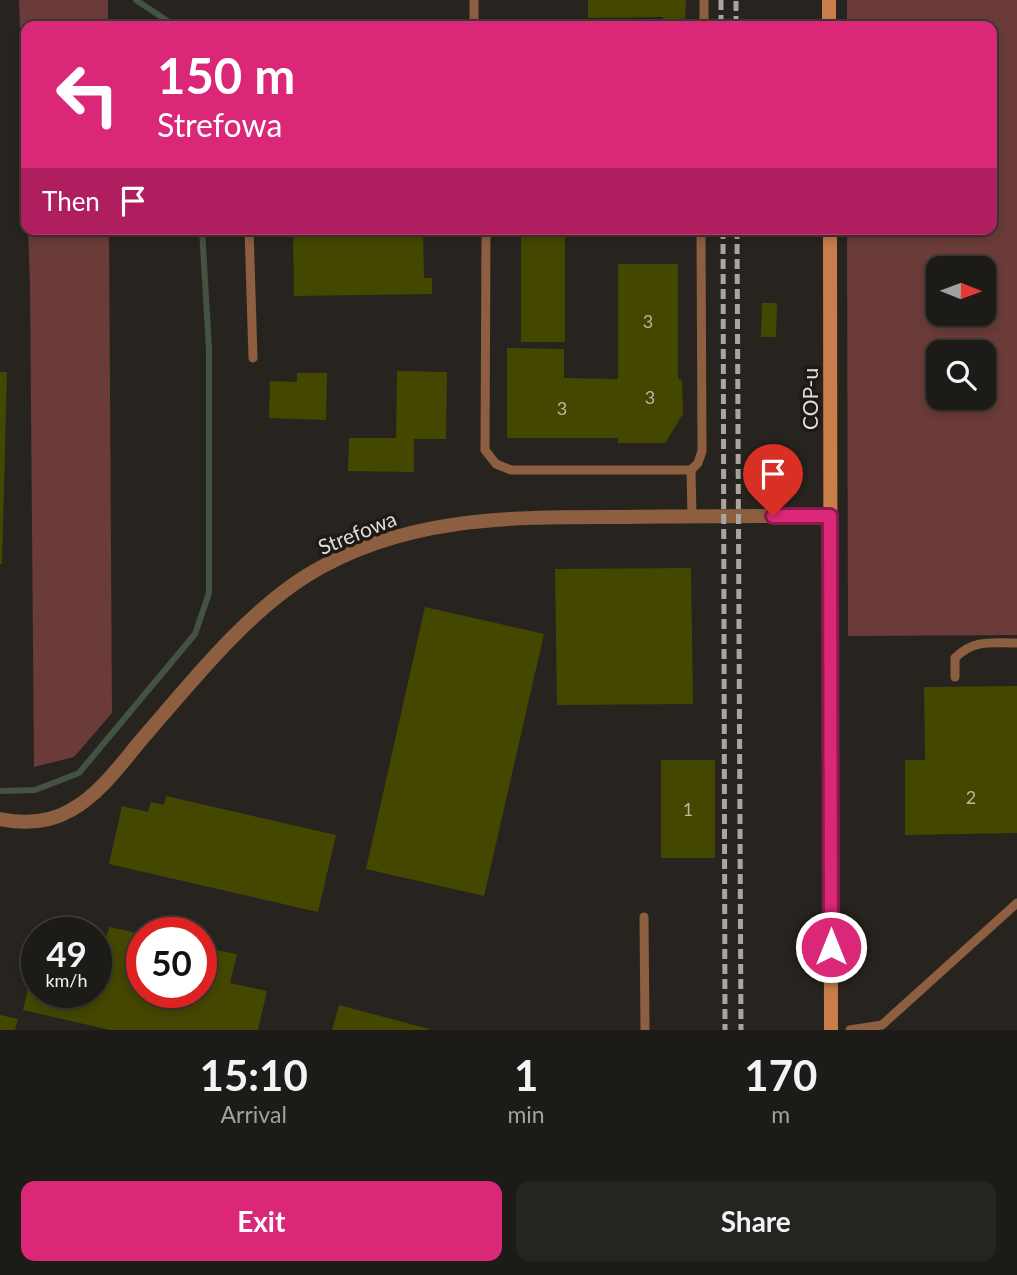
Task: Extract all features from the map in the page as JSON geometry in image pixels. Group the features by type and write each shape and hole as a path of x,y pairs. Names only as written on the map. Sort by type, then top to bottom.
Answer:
{"main road":[{"path":"829,0 830,21"},
{"name":"COP-u","path":"830,235 831,1030"}],"street":[{"name":"Strefowa","path":"0,819 29,823 53,818 73,809 97,791 213,657 269,604 307,576 351,553 389,538 436,527 501,518 830,516"}],"lane":[{"path":"474,0 474,21"},
{"path":"704,0 704,21"},
{"path":"249,235 253,358"},
{"path":"486,235 485,450 496,464 511,470 691,470 698,463 702,451 701,235"},
{"path":"691,470 692,516"},
{"path":"955,677 955,658 966,648 984,643 1017,643"},
{"path":"850,1030 882,1025 1017,903"},
{"path":"644,917 645,1030"}],"shaded area":[{"path":"19,0 108,0 108,21 21,21 21,57"},
{"path":"847,0 1017,0 1017,635 848,636 847,235 997,235 997,21 847,21"},
{"path":"28,235 109,235 112,713 74,757 34,767"}],"building":[{"path":"588,0 686,0 685,21 663,21 663,17 588,18"},
{"path":"293,235 423,235 424,278 432,278 432,294 294,296"},
{"path":"521,235 565,235 565,342 521,342"},
{"path":"618,264 678,264 678,379 682,380 683,414 665,443 618,443 618,438 507,438 507,348 564,349 564,378 618,379"},
{"path":"762,303 777,303 776,337 761,337"},
{"path":"397,371 447,372 446,439 414,439 414,472 348,471 349,438 396,438"},
{"path":"0,372 7,372 2,564 0,564"},
{"path":"297,373 327,373 326,420 269,418 270,381 297,382"},
{"path":"691,568 693,704 557,705 555,569"},
{"path":"425,607 544,634 484,896 366,869"},
{"path":"1017,686 1017,833 905,835 905,760 925,760 924,687"},
{"path":"661,760 715,760 715,858 661,858"},
{"path":"166,796 336,835 318,912 109,864 122,806 148,812 151,802 164,805"},
{"path":"112,928 126,931 126,1008 217,1008 217,950 237,954 230,983 267,991 258,1030 110,1030 23,1010 112,1008"},
{"path":"339,1005 429,1029 429,1030 332,1030"},
{"path":"0,1015 18,1019 15,1030 0,1030"}],"waterway":[{"path":"136,0 168,21"},
{"path":"0,791 35,790 79,773 195,634 209,593 209,349 202,235"}],"railway":[{"path":"721,0 721,21"},
{"path":"736,0 736,21"},
{"path":"723,235 725,1030"},
{"path":"737,235 741,1030"}],"route":[{"path":"773,516 830,516 831,947"}]}
